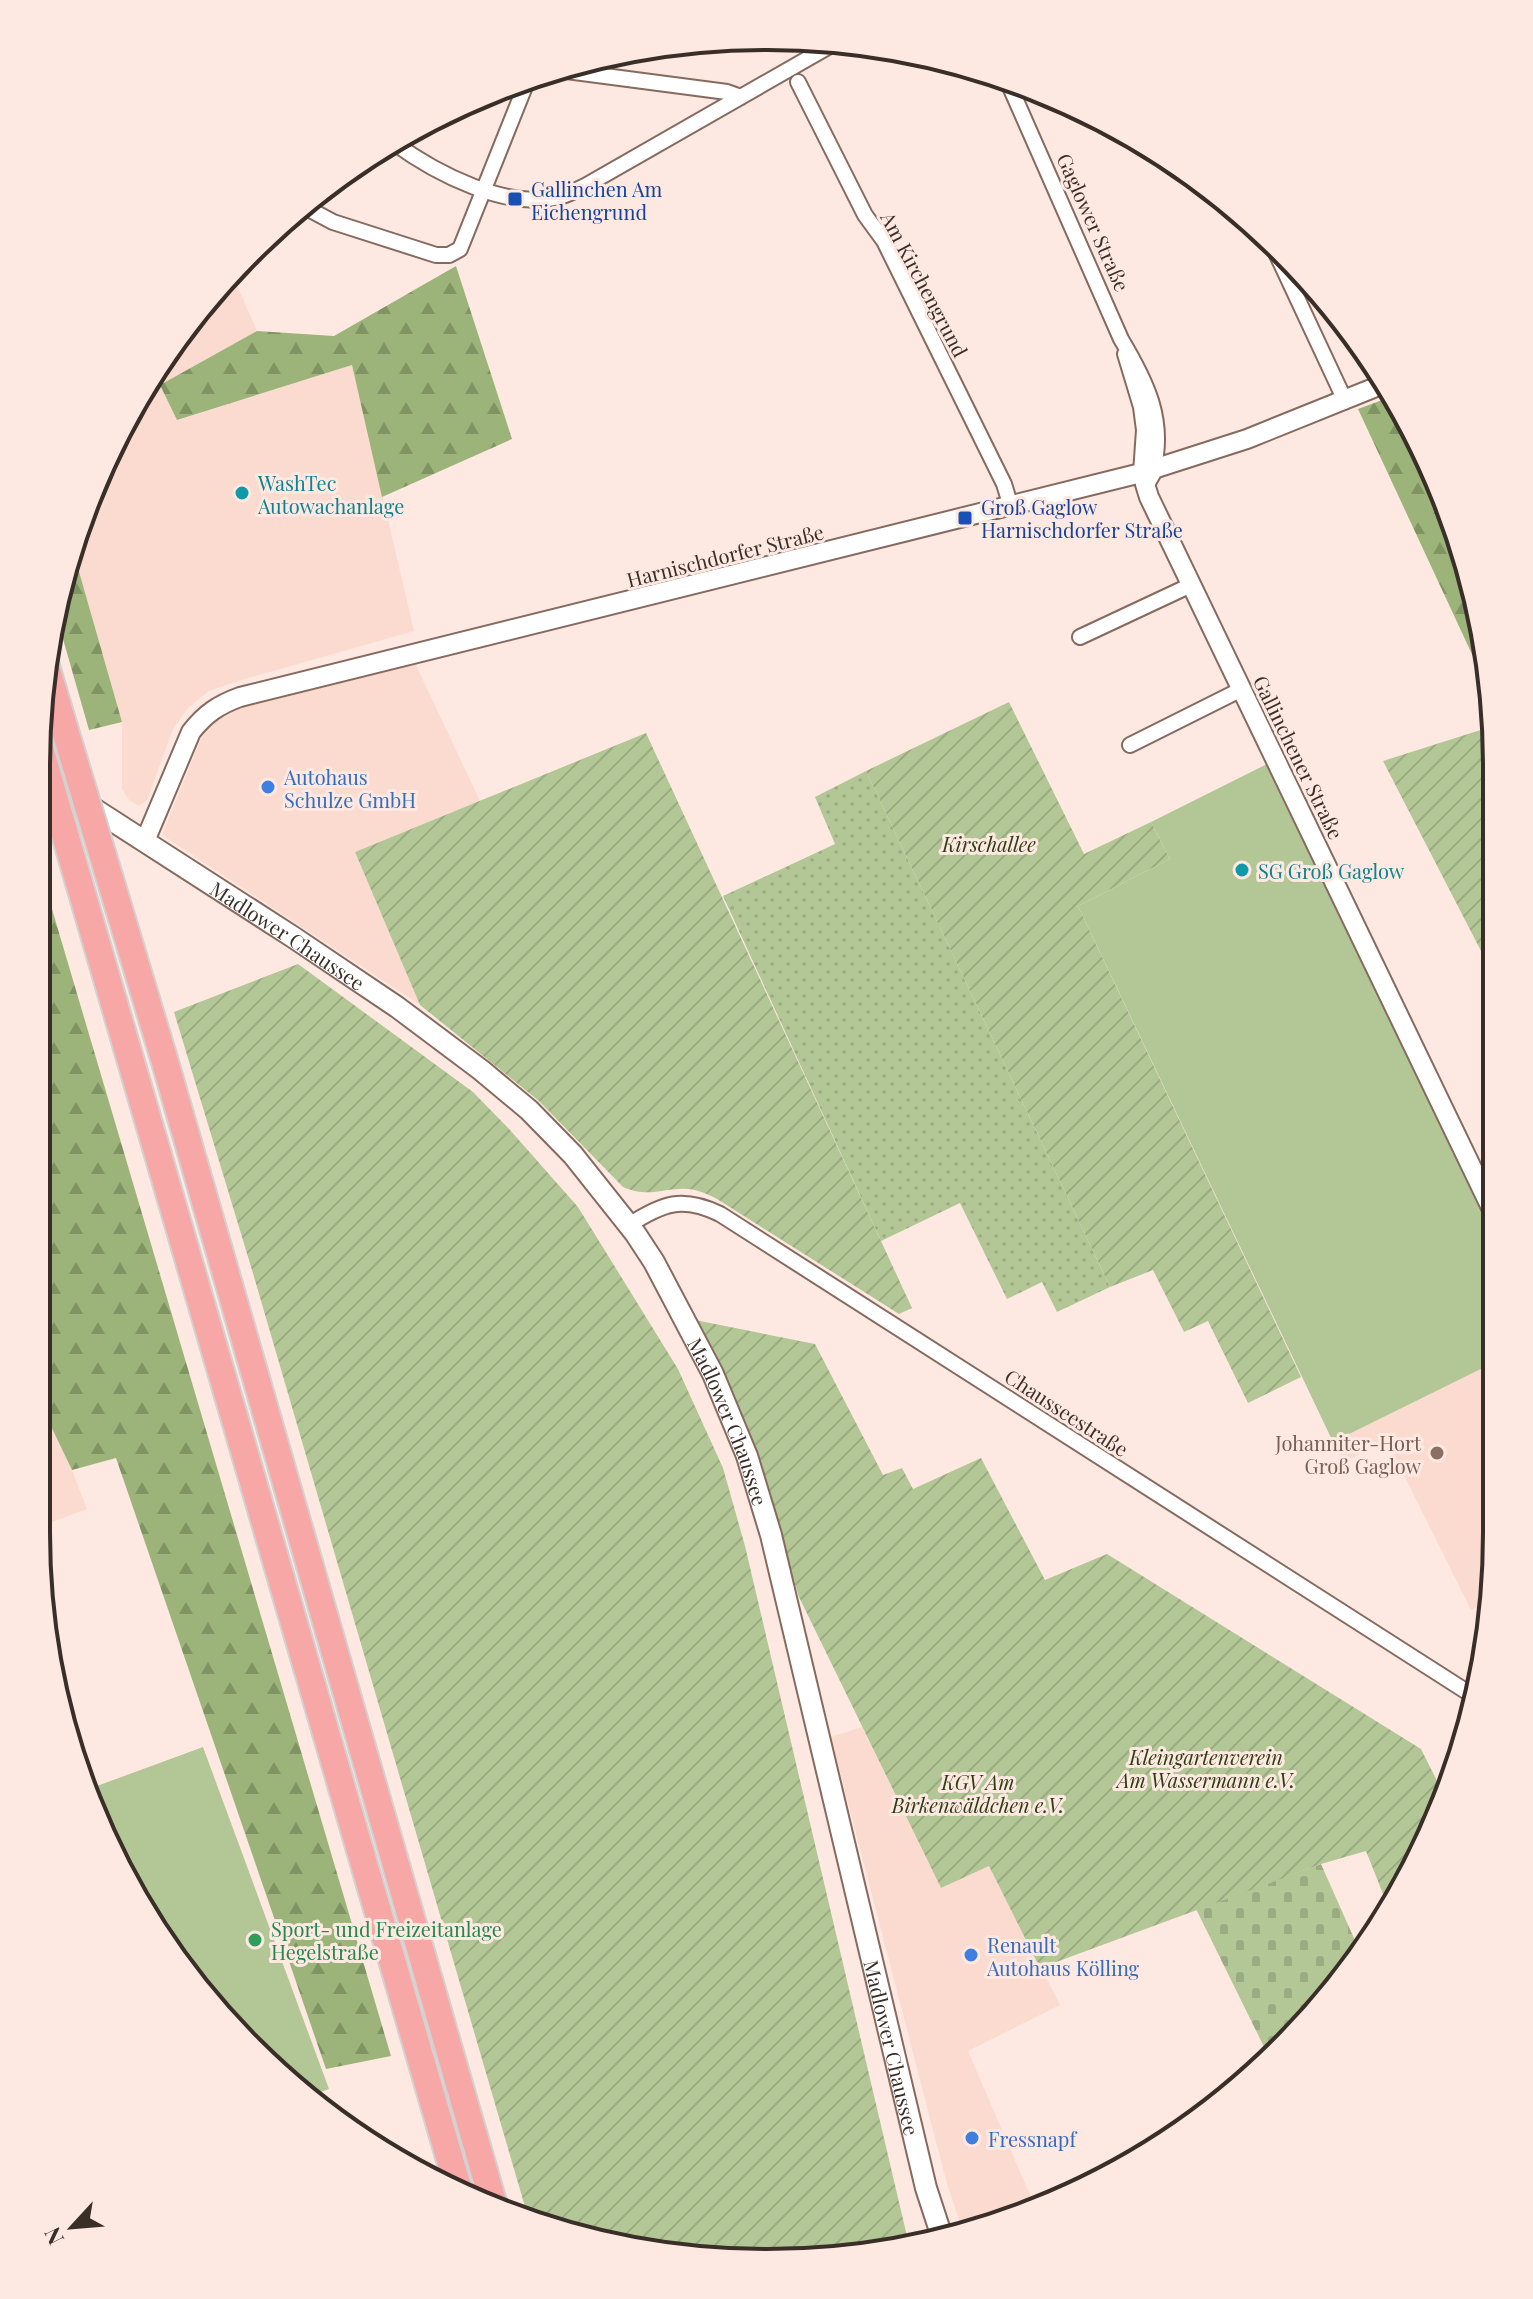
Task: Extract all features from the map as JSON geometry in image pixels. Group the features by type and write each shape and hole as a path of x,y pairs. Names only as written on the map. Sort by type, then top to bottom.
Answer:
{"highway":[{"path":"54,694 169,1076 490,2193"},
{"path":"50,783 455,2177"}],"main road":[{"name":"Madlower Chaussee","path":"50,781 397,1007 481,1070 529,1110 564,1145 629,1225 654,1262 713,1374 747,1456 771,1535 926,2188 939,2228"}],"street":[{"path":"403,149 436,169 484,190 515,199 541,200 562,196 585,186 819,52"},
{"path":"584,73 727,92 741,97"},
{"name":"Am Kirchengrund","path":"798,82 865,215 884,241 1004,484 1011,507"},
{"path":"314,212 333,222 436,255 449,255 460,249 522,93"},
{"name":"Gaglower Straße","path":"1013,94 1121,339 1141,407 1146,478"},
{"path":"1286,273 1344,402"},
{"name":"Harnischdorfer Straße","path":"145,841 184,746 201,719 219,704 1011,507 1146,478 1375,388"},
{"name":"Gallinchener Straße","path":"1146,478 1149,497 1483,1191"},
{"path":"1080,637 1191,585"},
{"path":"1130,745 1242,689"},
{"name":"Chausseestraße","path":"629,1225 651,1211 671,1204 690,1203 720,1214 1465,1691"}],"shaded area":[{"path":"237,285 257,331 161,385 198,330"},
{"path":"352,365 414,631 209,691 188,708 173,729 147,800 139,806 129,800 122,789 122,722 78,568 105,492 124,450 160,385 178,420"},
{"path":"415,663 480,801 355,852 420,1005 162,835 200,741 210,724 248,705"},
{"name":"Johanniter-Hort Groß Gaglow","path":"1483,1368 1483,1532 1479,1606 1471,1610 1387,1441 1343,1462 1333,1442"},
{"path":"50,1424 72,1470 87,1509 50,1523"},
{"path":"862,1727 941,1888 989,1866 1060,2005 968,2051 1031,2198 960,2223 947,2184 831,1737"}],"green space":[{"path":"456,266 512,439 382,497 352,365 177,420 160,385 257,331 334,336"},
{"path":"1382,400 1409,450 1445,536 1459,581 1475,660 1358,409"},
{"path":"78,568 122,722 89,730 62,637"},
{"name":"Kirschallee","path":"1009,702 1084,854 1151,822 1170,859 1078,906 1301,1377 1248,1403 1208,1321 1184,1332 1153,1270 1110,1287 866,771"},
{"path":"1481,730 1483,955 1383,761"},
{"path":"646,733 912,1308 899,1314 717,1199 690,1189 645,1192 623,1187 539,1101 420,1005 355,852"},
{"path":"1269,763 1483,1209 1483,1368 1333,1442 1078,906 1170,859 1151,822"},
{"path":"866,771 1110,1287 1057,1312 1042,1282 1007,1299 960,1203 881,1241 723,896 835,844 815,797"},
{"path":"50,902 391,2056 326,2069 116,1458 72,1470 50,1424"},
{"path":"298,964 473,1092 510,1130 578,1207 678,1369 723,1468 745,1546 907,2235 813,2247 720,2247 627,2235 581,2225 525,2207 174,1012"},
{"path":"695,1320 815,1344 883,1475 902,1468 913,1489 981,1458 1045,1580 1107,1554 1421,1749 1438,1782 1409,1849 1384,1896 1366,1851 1321,1864 1040,1968 989,1866 941,1888 799,1597 755,1456"},
{"path":"203,1747 329,2089 320,2092 294,2071 228,2005 198,1969 146,1891 97,1786"},
{"path":"1321,1864 1355,1941 1305,2005 1264,2047 1196,1909"}],"place":[{"name":"Gallinchen Am Eichengrund","path":"515,199"},
{"name":"WashTec Autowachanlage","path":"242,493"},
{"name":"Groß Gaglow Harnischdorfer Straße","path":"965,518"},
{"name":"Autohaus Schulze GmbH","path":"268,787"},
{"name":"SG Groß Gaglow","path":"1242,870"},
{"name":"Johanniter-Hort Groß Gaglow","path":"1437,1453"},
{"name":"Sport- und Freizeitanlage Hegelstraße","path":"255,1940"},
{"name":"Renault Autohaus Kölling","path":"971,1955"},
{"name":"Fressnapf","path":"972,2138"}],"park label":[{"name":"Kleingartenverein Am Wassermann e.V.","path":"1206,1768"},
{"name":"KGV Am Birkenwäldchen e.V.","path":"978,1792"}]}
